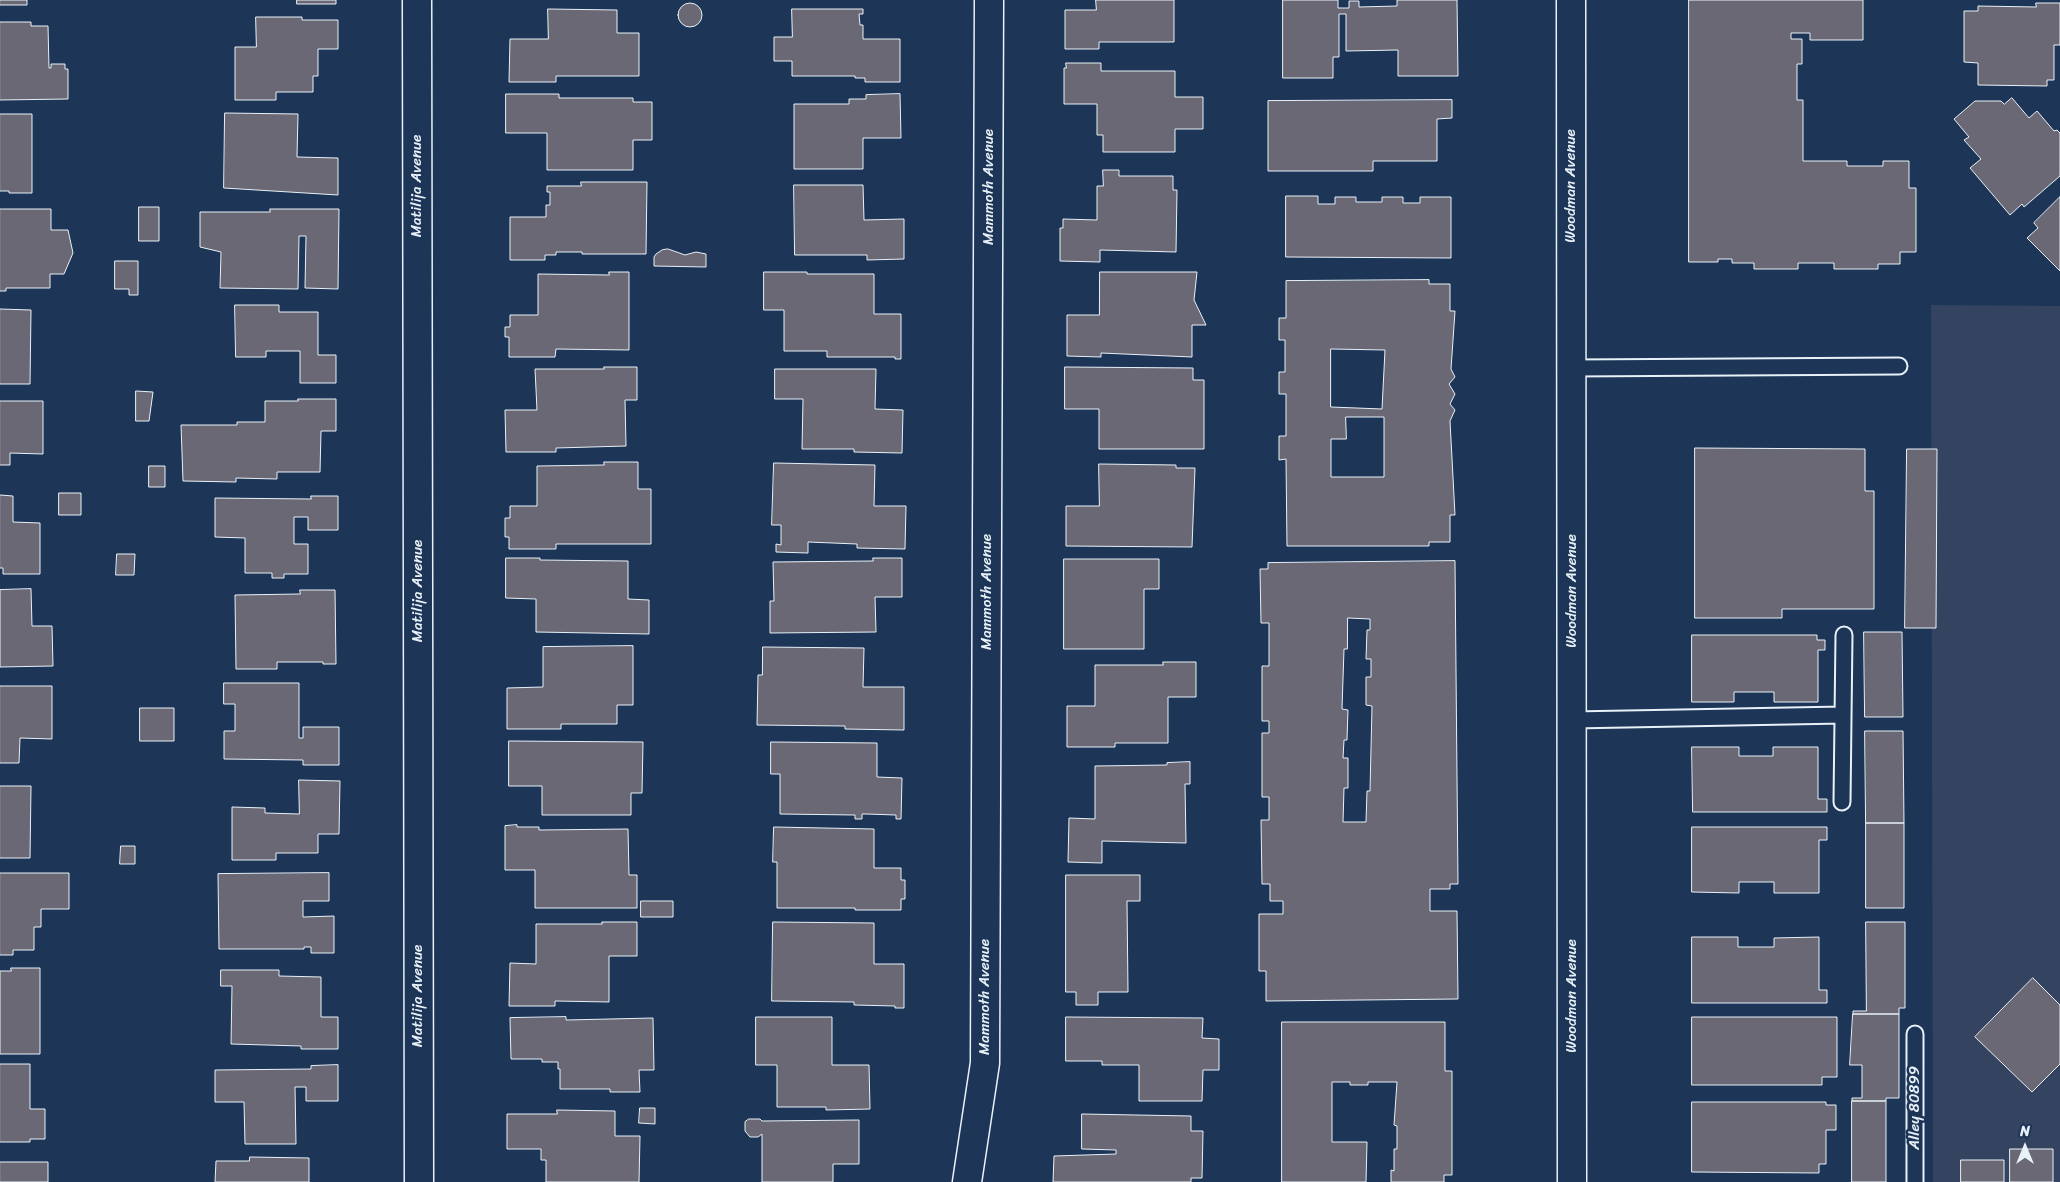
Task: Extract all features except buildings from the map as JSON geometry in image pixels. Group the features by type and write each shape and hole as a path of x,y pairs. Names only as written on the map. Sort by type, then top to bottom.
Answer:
{"street":[{"name":"Matilija Avenue","path":"417,0 419,1182"},
{"name":"Mammoth Avenue","path":"967,1182 985,1063 989,0"},
{"name":"Woodman Avenue","path":"1571,0 1572,1182"}],"lane":[{"path":"1572,368 1899,366"},
{"path":"1842,802 1844,635"},
{"path":"1572,720 1843,715"},
{"name":"Alley 80899","path":"1914,1034 1915,1182"}],"shaded area":[{"path":"1931,305 2060,306 2060,1182 1933,1182"}]}
